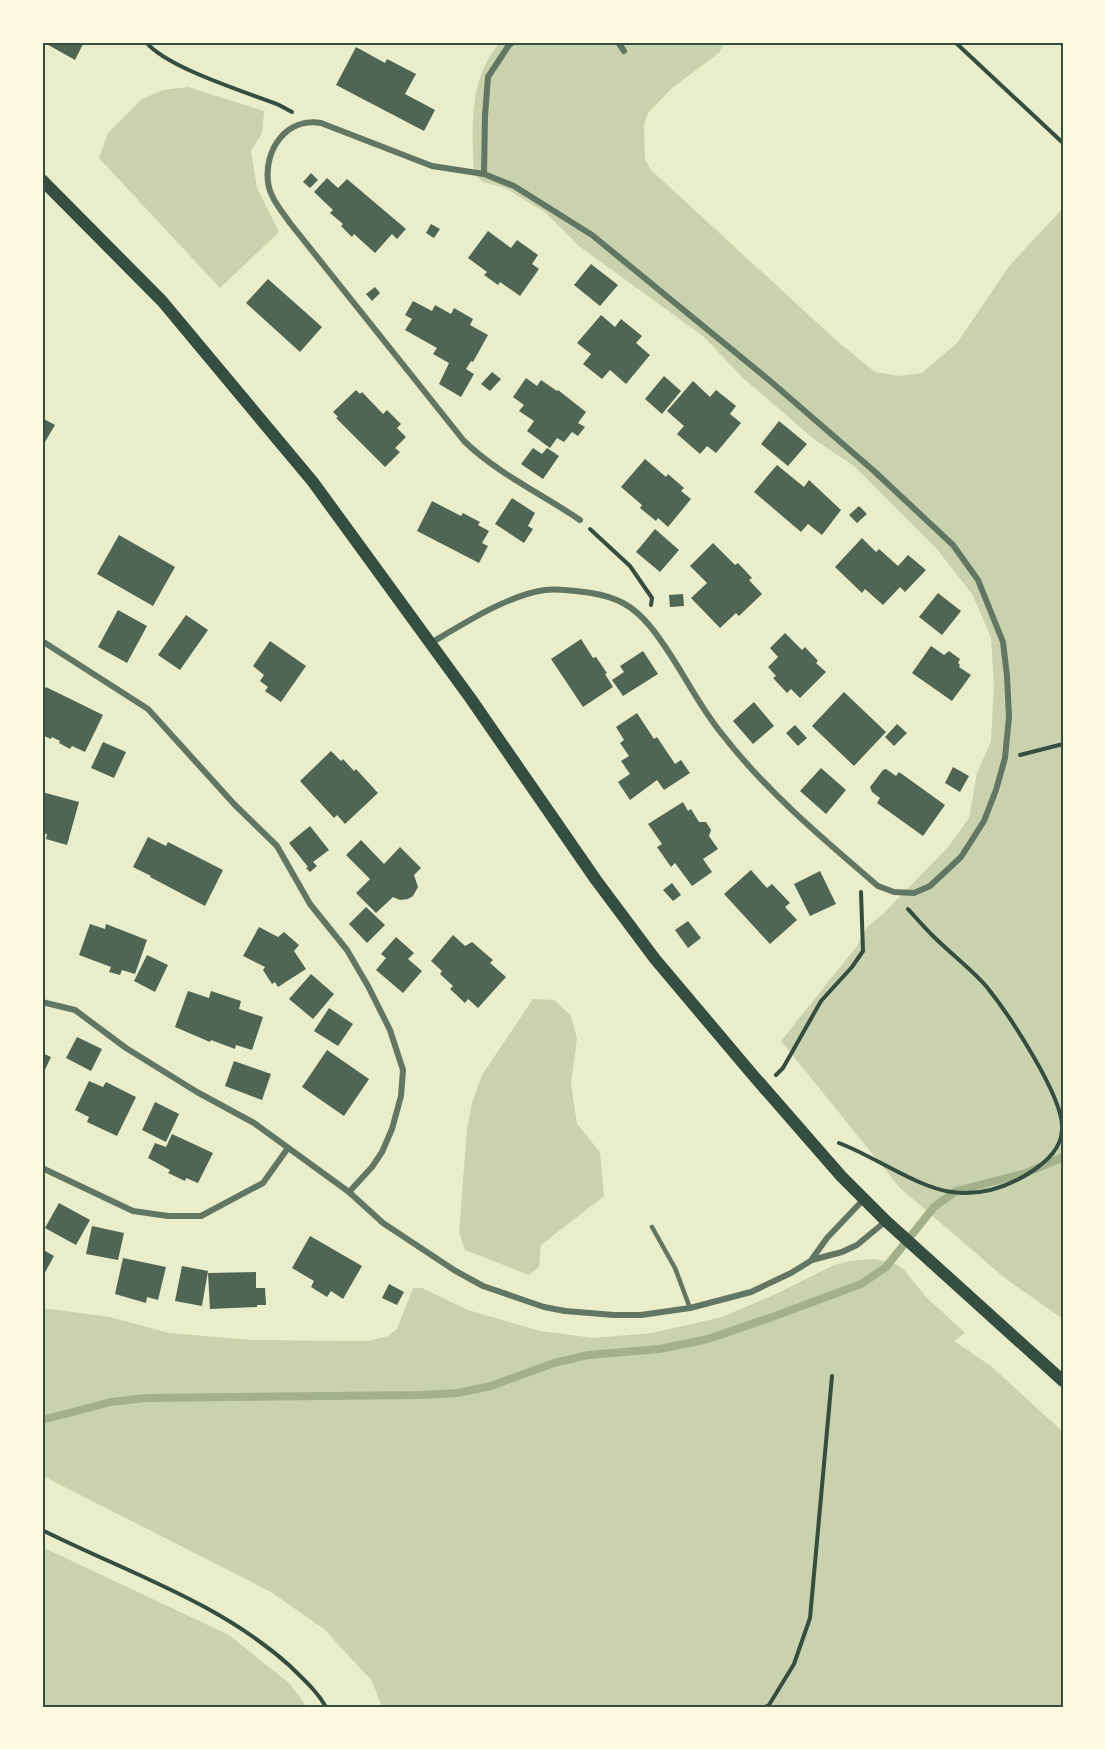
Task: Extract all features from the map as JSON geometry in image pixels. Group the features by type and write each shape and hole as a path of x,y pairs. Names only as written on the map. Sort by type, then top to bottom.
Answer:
{"main road":[{"path":"42,180 162,301 313,482 431,643 596,880 655,959 764,1088 886,1221 1063,1381"}],"street":[{"path":"484,174 484,116 488,77 513,42"},
{"path":"618,42 624,51"},
{"path":"431,643 482,613 547,589 573,590 617,599 635,611 648,624 721,733 773,791 878,886 894,892 914,893 930,886 961,857 984,821 996,790 1005,758 1009,717 1003,642 978,580 953,545 874,471 592,235 514,186 484,174 432,166 321,123 308,121 288,129 277,142 268,161 268,182 274,200 464,441 499,470 580,520"},
{"path":"42,641 148,709 234,804 277,846 310,904 348,950 390,1030 403,1070 401,1096 392,1129 382,1152 372,1167 349,1192"},
{"path":"42,1002 75,1010 126,1048 197,1092 255,1123 349,1192 383,1223 426,1252 483,1286 517,1299 554,1309 591,1314 641,1315 690,1308 751,1292 812,1260 842,1252 857,1245 886,1221"},
{"path":"42,1168 133,1211 168,1216 201,1216 263,1183 288,1148"},
{"path":"812,1260 826,1238 864,1199"}],"lane":[{"path":"652,1227 675,1268 690,1308"}],"path":[{"path":"146,42 175,64 279,105 308,121"},
{"path":"955,42 1063,143"},
{"path":"580,520 630,566 652,598 648,624"},
{"path":"1005,758 1063,744"},
{"path":"764,1088 783,1068 821,1001 852,968 863,951 860,870"},
{"path":"821,1152 835,1142 857,1150 926,1185 953,1193 978,1192 1014,1181 1046,1161 1059,1143 1062,1120 1057,1103 1010,1019 980,980 933,936 894,892"},
{"path":"765,1707 769,1705 794,1664 810,1618 832,1376"},
{"path":"42,1530 180,1595 238,1626 270,1648 319,1696 326,1707"}],"green space":[{"path":"501,42 725,42 719,53 672,88 648,113 644,124 645,159 651,170 838,342 875,372 899,376 922,373 957,343 1010,265 1063,208 1063,1319 1006,1279 900,1188 781,1041 857,946 868,926 884,913 949,846 969,818 977,773 991,741 994,684 991,637 972,594 936,548 854,466 815,440 743,378 703,336 579,246 545,212 505,188 483,182 474,174 473,122 477,87 490,56"},
{"path":"188,87 264,111 262,133 251,151 257,188 279,232 220,288 99,158 108,133 142,99 163,90"},
{"path":"533,999 554,1000 571,1016 577,1038 571,1084 577,1124 600,1152 604,1196 541,1245 539,1267 529,1275 465,1250 459,1232 467,1130 472,1103 482,1075"},
{"path":"875,1259 896,1264 904,1270 927,1298 965,1333 954,1341 991,1366 1063,1432 1063,1707 382,1707 372,1681 324,1629 271,1592 45,1477 42,1468 42,1308 110,1317 169,1333 253,1340 369,1341 388,1336 397,1329 413,1288 422,1288 468,1310 540,1331 594,1338 652,1333 722,1317 776,1294 834,1265"},
{"path":"42,1547 229,1635 290,1684 307,1707 42,1707"}],"building":[{"path":"43,42 84,42 75,60"},
{"path":"356,47 385,63 387,59 416,74 405,94 435,110 424,131 336,85"},
{"path":"311,173 318,180 310,188 303,182"},
{"path":"327,178 338,188 347,179 406,229 397,239 392,234 375,253 354,234 352,237 341,226 343,224 330,213 333,210 314,192"},
{"path":"431,224 440,229 434,238 426,233"},
{"path":"488,231 511,248 517,240 538,255 532,264 539,269 520,296 500,282 498,285 484,275 487,272 468,258"},
{"path":"591,264 618,285 600,306 574,285"},
{"path":"268,279 322,327 300,352 246,303"},
{"path":"375,287 380,293 372,301 366,294"},
{"path":"413,301 432,311 435,305 451,314 454,308 473,319 470,325 488,335 473,362 471,361 466,369 474,374 461,397 439,384 449,363 433,354 437,348 405,330 412,319 405,315"},
{"path":"601,315 615,327 621,319 642,336 636,343 650,355 626,384 610,370 602,379 583,364 591,354 577,343"},
{"path":"492,372 501,379 490,391 481,384"},
{"path":"664,376 681,391 662,414 645,399"},
{"path":"526,378 537,386 541,380 586,412 578,423 585,427 578,436 572,432 564,442 557,438 550,448 527,431 534,421 519,411 524,405 513,397"},
{"path":"693,381 710,397 716,390 736,406 730,414 741,423 716,453 707,446 700,454 677,434 684,426 667,411"},
{"path":"356,390 360,394 362,392 383,414 387,410 401,424 397,428 406,437 395,448 400,452 385,467 336,418 338,417 333,412"},
{"path":"42,418 55,425 42,447"},
{"path":"779,421 807,444 788,466 761,444"},
{"path":"533,448 542,454 547,448 559,456 543,479 521,464"},
{"path":"645,459 666,477 668,474 684,488 681,491 691,499 668,527 658,518 656,521 640,508 642,505 621,487"},
{"path":"777,465 804,487 809,480 841,510 822,535 808,524 801,532 754,492"},
{"path":"512,498 535,513 528,526 533,529 524,543 495,524"},
{"path":"432,501 461,516 463,513 480,522 478,525 489,531 482,543 488,546 479,563 417,531"},
{"path":"859,506 867,514 857,523 849,515"},
{"path":"655,529 679,550 660,572 636,552"},
{"path":"119,535 175,567 153,606 97,574"},
{"path":"862,538 876,552 879,549 898,566 908,555 926,570 905,592 900,587 883,605 865,589 862,593 835,567"},
{"path":"713,543 735,565 738,563 752,578 749,580 762,594 739,616 736,613 720,628 691,598 707,583 690,566"},
{"path":"938,593 961,611 942,635 919,617"},
{"path":"683,594 684,606 670,607 669,595"},
{"path":"118,610 147,626 127,663 98,647"},
{"path":"186,615 208,630 180,670 158,655"},
{"path":"785,633 802,650 805,647 818,661 816,663 826,672 800,698 791,689 787,693 773,678 776,676 768,667 778,657 770,648"},
{"path":"581,639 593,658 596,657 607,673 605,674 613,687 583,707 551,659"},
{"path":"270,641 306,666 281,702 265,691 268,687 260,681 264,675 253,666"},
{"path":"931,646 944,655 949,651 960,659 959,667 971,675 952,701 912,673"},
{"path":"643,651 658,674 623,696 612,680 624,672 620,666"},
{"path":"46,687 103,715 85,752 72,746 70,749 52,737 51,739 42,735 42,695"},
{"path":"844,692 886,732 854,766 812,726"},
{"path":"754,702 774,726 753,744 733,721"},
{"path":"637,713 654,739 657,737 675,764 681,760 690,773 664,790 657,780 630,800 618,782 630,774 621,761 629,756 620,743 624,740 616,727"},
{"path":"897,724 907,733 894,746 885,737"},
{"path":"795,725 807,738 798,746 786,733"},
{"path":"103,742 126,752 114,778 91,768"},
{"path":"331,751 341,761 343,759 354,771 356,769 378,793 345,824 337,815 334,818 300,781"},
{"path":"953,767 969,776 960,792 945,783"},
{"path":"821,768 846,790 826,814 800,791"},
{"path":"886,769 896,776 899,772 945,805 923,836 877,803 880,798 872,792 870,787"},
{"path":"42,792 79,802 67,845 46,839 47,834 42,833"},
{"path":"683,802 688,811 691,809 699,822 706,822 711,830 709,836 718,849 703,859 712,872 692,886 675,863 671,867 657,847 662,844 648,824"},
{"path":"310,826 329,850 313,862 317,866 310,872 289,843"},
{"path":"148,837 166,846 168,842 223,870 205,906 133,867"},
{"path":"361,840 384,864 400,847 421,868 414,875 418,887 413,896 400,900 393,897 376,913 356,893 370,879 346,855"},
{"path":"751,870 767,888 772,884 790,903 785,907 797,920 770,944 724,894"},
{"path":"820,871 836,904 810,916 794,884"},
{"path":"672,883 681,895 673,901 663,890"},
{"path":"366,907 385,925 367,943 349,924"},
{"path":"688,921 701,938 688,948 675,930"},
{"path":"90,924 105,929 106,924 147,940 135,974 122,970 120,975 109,972 111,967 79,955"},
{"path":"259,927 278,937 284,932 299,945 294,951 306,969 278,987 275,982 272,984 263,970 265,967 243,956"},
{"path":"453,935 465,946 472,942 493,960 490,963 506,977 478,1008 468,999 465,1003 450,989 453,986 440,974 442,971 431,961"},
{"path":"396,937 414,953 408,959 422,971 403,993 376,970 386,958 381,954"},
{"path":"147,955 168,965 155,992 134,981"},
{"path":"311,974 334,994 313,1019 289,999"},
{"path":"188,991 209,998 211,991 241,1001 239,1009 263,1017 252,1050 236,1045 235,1049 211,1040 210,1042 175,1027"},
{"path":"329,1008 353,1024 338,1046 314,1031"},
{"path":"77,1037 102,1049 91,1071 66,1058"},
{"path":"327,1050 369,1079 344,1116 302,1087"},
{"path":"42,1053 51,1057 42,1076"},
{"path":"234,1061 271,1074 262,1100 225,1086"},
{"path":"89,1081 103,1087 106,1082 136,1097 117,1136 87,1122 89,1117 75,1110"},
{"path":"155,1102 179,1114 166,1142 142,1130"},
{"path":"172,1134 213,1153 198,1183 186,1178 185,1181 168,1173 170,1170 148,1158 155,1143 166,1147"},
{"path":"59,1203 90,1220 76,1245 45,1228"},
{"path":"92,1226 124,1233 118,1260 86,1254"},
{"path":"310,1236 362,1266 343,1299 331,1291 327,1297 311,1287 314,1281 292,1268"},
{"path":"42,1249 54,1256 42,1278"},
{"path":"123,1258 166,1267 158,1300 147,1297 146,1303 115,1294"},
{"path":"182,1266 208,1271 202,1306 175,1301"},
{"path":"256,1272 256,1288 265,1288 266,1305 210,1309 208,1273"},
{"path":"389,1284 404,1292 397,1305 382,1298"}],"waterway":[{"path":"42,1420 111,1402 146,1398 457,1393 491,1386 554,1363 588,1355 660,1349 708,1339 861,1284 886,1267 934,1207 956,1191 1026,1173 1063,1157"}]}
